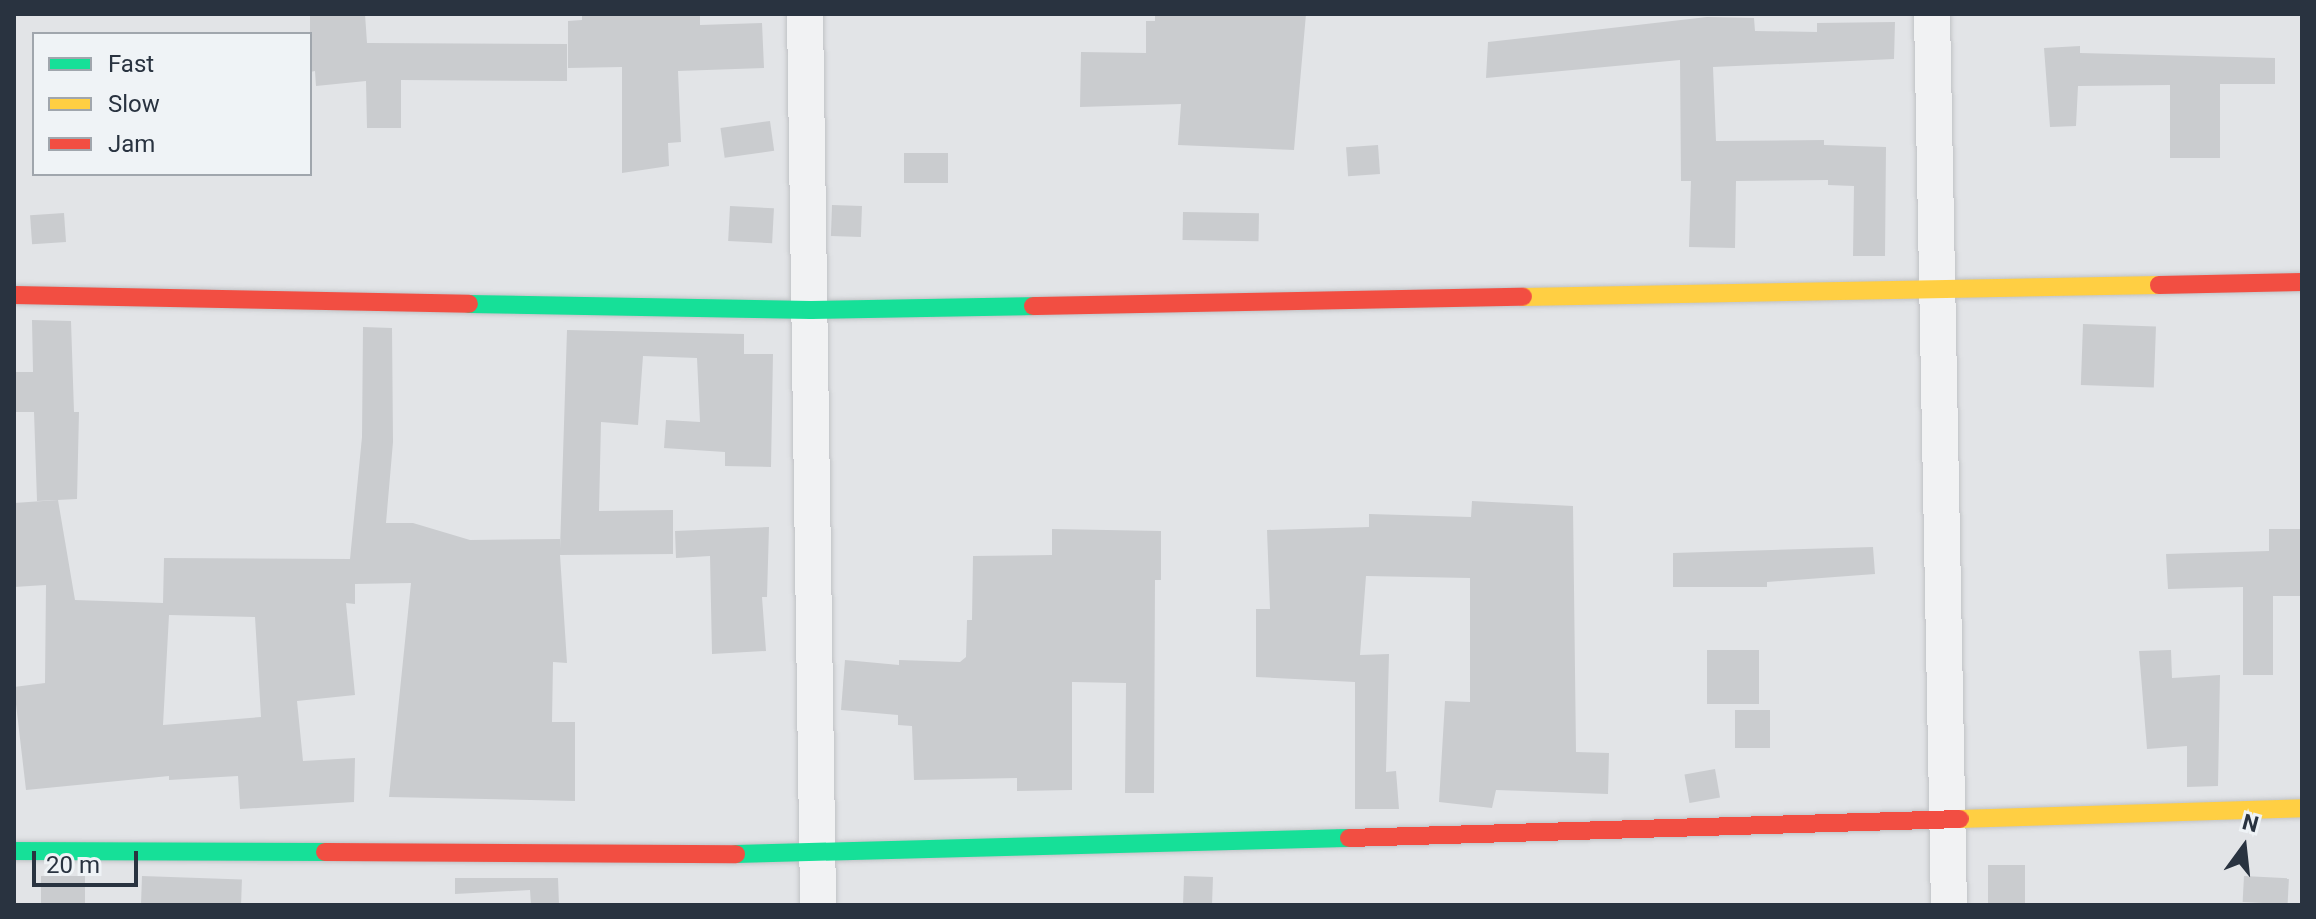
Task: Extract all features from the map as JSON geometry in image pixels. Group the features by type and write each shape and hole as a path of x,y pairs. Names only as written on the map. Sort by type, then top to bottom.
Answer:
{"street":[{"path":"805,14 818,905"},
{"path":"1932,14 1949,905"},
{"path":"14,295 811,310 1938,286 2302,282"},
{"path":"14,851 819,854 1948,816 2302,808"}],"building":[{"path":"310,14 365,14 367,43 567,44 567,81 401,80 401,128 367,128 366,81 316,86"},
{"path":"582,14 700,14 700,25 762,23 764,68 678,71 681,142 668,143 669,166 622,173 622,67 568,68 568,21 582,20"},
{"path":"1155,14 1306,14 1294,150 1178,145 1181,104 1080,107 1081,52 1146,53 1146,21 1155,21"},
{"path":"1707,17 1754,18 1755,31 1817,32 1817,23 1895,22 1894,59 1713,67 1716,141 1824,140 1824,145 1886,147 1885,256 1853,256 1854,186 1828,185 1828,180 1736,181 1735,248 1689,247 1691,181 1681,181 1680,60 1486,78 1488,42"},
{"path":"2080,46 2080,53 2275,58 2275,84 2220,84 2220,158 2170,158 2170,85 2078,86 2076,126 2050,127 2044,48"},
{"path":"770,121 774,151 725,158 720,128"},
{"path":"1378,145 1380,174 1348,176 1346,147"},
{"path":"904,153 948,153 948,183 904,183"},
{"path":"832,205 862,206 861,237 831,236"},
{"path":"730,206 774,208 772,243 728,241"},
{"path":"1183,212 1259,213 1258,241 1183,240"},
{"path":"64,213 66,242 32,244 30,215"},
{"path":"32,320 71,321 74,412 79,412 77,499 37,501 34,412 14,412 14,372 33,372"},
{"path":"2083,324 2156,327 2154,388 2081,385"},
{"path":"363,327 392,328 393,442 386,523 413,523 470,540 560,539 560,549 567,330 744,334 744,354 773,354 771,467 725,466 725,452 664,448 666,420 700,422 697,358 643,356 638,425 601,422 599,511 673,510 673,554 560,555 567,663 553,662 552,722 575,722 575,801 389,797 411,583 355,584 355,604 346,603 355,695 297,701 303,761 355,758 354,802 240,809 238,776 169,780 169,776 26,790 14,687 45,683 46,585 14,587 14,503 58,500 75,600 163,603 164,558 350,559 362,437","holes":["169,615 255,617 261,717 163,725"]},
{"path":"1472,501 1573,506 1576,752 1609,753 1608,794 1496,790 1492,808 1439,802 1445,701 1470,702 1470,578 1366,576 1360,655 1389,654 1386,772 1396,771 1399,809 1355,809 1355,682 1256,677 1256,609 1270,609 1267,530 1369,527 1369,514 1471,517"},
{"path":"769,527 767,597 762,597 766,651 712,654 710,556 676,558 675,531"},
{"path":"1052,529 1161,531 1161,580 1155,580 1154,793 1125,793 1126,683 1072,682 1072,790 1017,791 1017,778 914,780 912,726 898,725 898,715 841,710 845,660 899,665 899,660 960,662 966,657 967,620 972,620 973,556 1052,555"},
{"path":"2269,529 2302,529 2302,596 2273,596 2273,675 2243,675 2243,587 2168,589 2166,554 2269,551"},
{"path":"1873,547 1875,574 1767,582 1767,587 1673,587 1673,553"},
{"path":"1707,650 1759,650 1759,704 1707,704"},
{"path":"2171,650 2172,678 2220,675 2218,786 2187,787 2187,746 2147,749 2139,651"},
{"path":"1735,710 1770,710 1770,748 1735,748"},
{"path":"1715,769 1720,798 1690,803 1684,774"},
{"path":"1988,865 2025,865 2025,905 1988,905"},
{"path":"41,876 85,876 85,905 41,905"},
{"path":"142,876 242,879 241,905 141,905"},
{"path":"1184,876 1213,877 1212,905 1183,905"},
{"path":"2244,876 2289,878 2288,904 2243,902"},
{"path":"455,878 558,878 559,905 531,905 530,890 455,894"}],"traffic: fast":[{"path":"469,304 811,310 1033,306"},
{"path":"736,854 1349,838"},
{"path":"14,851 325,852"}],"traffic: slow":[{"path":"1523,297 2159,285"},
{"path":"1960,819 2302,808"}],"traffic: jam":[{"path":"2159,285 2302,282"},
{"path":"14,295 469,304"},
{"path":"1033,306 1523,297"},
{"path":"1349,838 1960,819"},
{"path":"325,852 736,854"}]}
